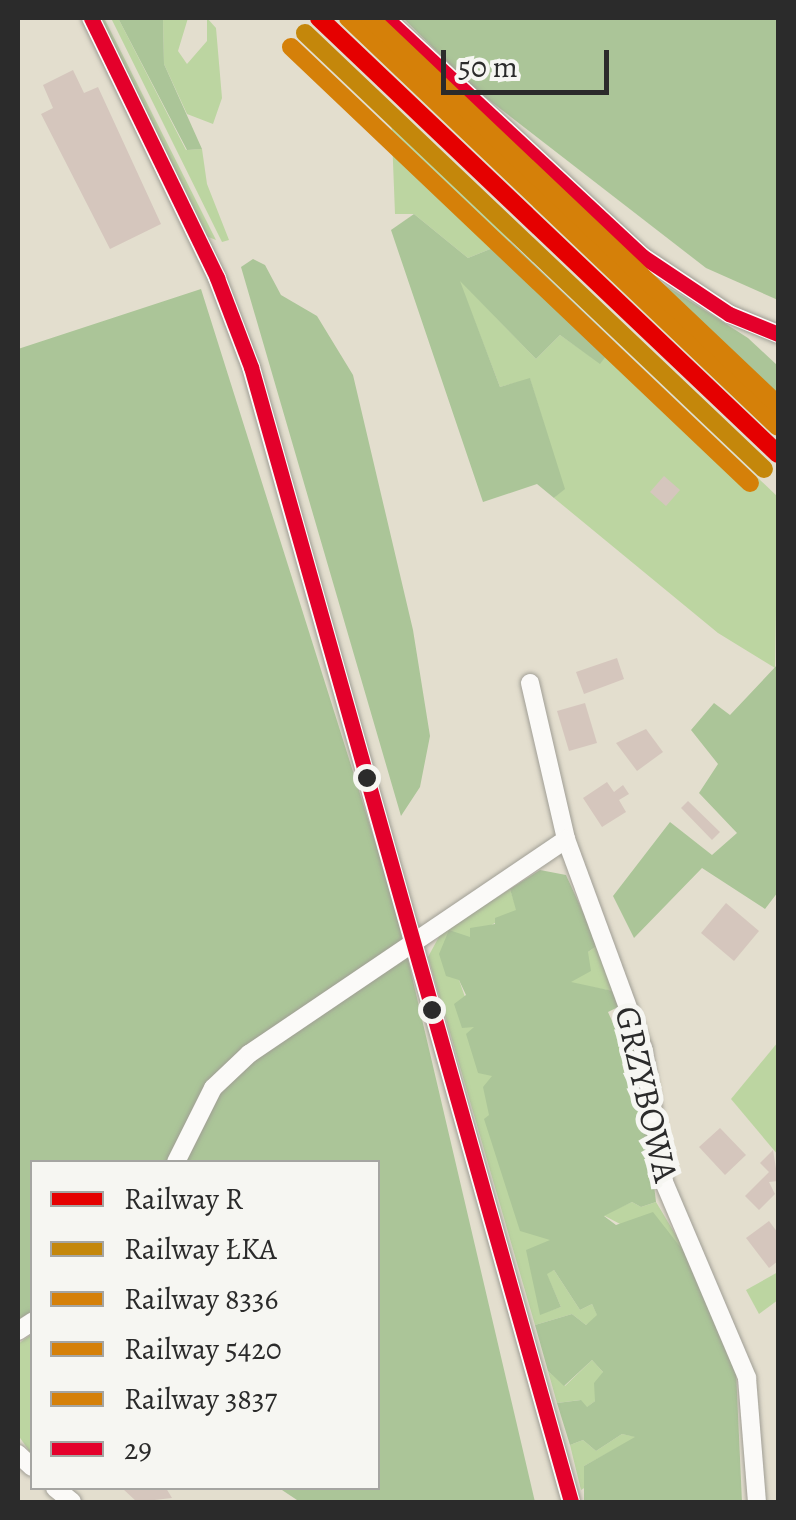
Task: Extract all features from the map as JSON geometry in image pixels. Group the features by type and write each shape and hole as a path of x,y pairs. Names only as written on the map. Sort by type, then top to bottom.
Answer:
{"street":[{"path":"90,18 217,278 251,367 571,1502"},
{"path":"386,18 642,256 729,314 778,334"},
{"name":"GRZYBOWA","path":"530,684 566,839 643,1048 664,1182 747,1378 750,1488 757,1502"},
{"path":"177,1160 212,1088 249,1054 566,839"}],"green space":[{"path":"98,18 104,18 216,240 206,236"},
{"path":"111,18 118,18 186,150 202,149 207,184 229,240 222,242"},
{"path":"118,18 163,18 164,64 202,149 187,150"},
{"path":"163,18 188,18 178,51 187,64 207,41 207,18 216,28 222,98 213,124 187,114 164,64"},
{"path":"350,18 369,18 778,409 778,420"},
{"path":"403,18 778,18 778,300 706,268 476,90"},
{"path":"391,111 510,241 468,258 414,214 395,214"},
{"path":"414,214 468,258 510,241 616,343 600,364 560,335 536,359 460,281 500,387 530,378 565,489 554,498 537,484 483,502 391,230"},
{"path":"253,259 265,265 281,295 317,316 353,375 413,630 430,736 420,787 401,816 241,267"},
{"path":"629,262 748,338 778,366 778,409"},
{"path":"458,278 536,359 560,335 600,363 616,343 778,497 775,668 718,633 554,498 564,489 530,379 500,387"},
{"path":"201,289 396,908 535,1502 300,1502 282,1490 380,1490 380,1160 30,1160 30,1312 18,1320 18,349"},
{"path":"778,664 778,892 765,909 702,868 634,938 613,896 670,822 712,855 737,833 699,793 718,764 691,730 714,703 730,715"},
{"path":"540,870 566,875 598,945 588,952 591,971 571,982 613,991 618,1007 608,1012 616,1030 628,1026 637,1057 622,1064 626,1078 637,1084 640,1123 647,1125 656,1202 641,1207 632,1202 604,1216 616,1225 653,1212 692,1262 736,1371 742,1502 584,1502 584,1466 635,1437 622,1434 596,1451 583,1440 570,1445 557,1403 581,1400 587,1407 595,1401 594,1383 603,1372 592,1360 564,1386 548,1371 535,1325 572,1314 586,1325 597,1315 592,1304 580,1310 554,1270 547,1274 561,1307 540,1315 526,1250 550,1240 520,1231 484,1119 489,1115 483,1087 492,1076 478,1073 466,1034 474,1027 462,1028 454,1004 466,995 459,980 446,976 439,954 449,930 470,937 470,928 495,924 495,918 516,910 510,889"},
{"path":"510,889 517,910 471,937 459,980 551,1240 546,1273 554,1270 580,1310 592,1304 598,1316 586,1325 572,1314 535,1325 428,957 441,933","holes":["546,1273 561,1307 540,1314"]},
{"path":"598,945 613,991 569,983 588,952"},
{"path":"778,1042 778,1155 731,1099"},
{"path":"632,1202 641,1207 656,1202 692,1262 603,1215"},
{"path":"778,1272 778,1300 759,1314 746,1290"},
{"path":"30,1335 30,1452 18,1435 18,1344"},
{"path":"592,1360 603,1372 595,1401 586,1408 580,1400 557,1403 548,1371 565,1386"},
{"path":"622,1434 637,1437 584,1466 589,1485 581,1490 570,1445 583,1440 596,1451"}],"building":[{"path":"73,70 84,93 98,87 161,224 110,249 41,114 53,108 43,85"},
{"path":"664,476 680,490 666,506 650,492"},
{"path":"617,658 624,679 584,694 576,672"},
{"path":"585,703 597,743 569,751 557,711"},
{"path":"646,729 663,752 637,771 616,743"},
{"path":"607,782 614,792 623,785 629,794 619,800 626,812 602,827 583,798"},
{"path":"688,801 720,832 712,840 681,808"},
{"path":"726,903 759,931 734,961 701,933"},
{"path":"720,1128 746,1155 725,1175 699,1147"},
{"path":"773,1150 778,1181 769,1182 775,1194 759,1210 745,1196 769,1172 760,1163"},
{"path":"769,1221 778,1233 778,1261 769,1268 746,1238"},
{"path":"124,1490 167,1490 172,1498 137,1502"}],"rail line":[{"name":"R","path":"319,18 778,454"},
{"name":"8336","path":"348,18 778,427"},
{"name":"3837","path":"370,18 778,405"},
{"name":"ŁKA","path":"305,33 764,469"},
{"name":"5420","path":"291,47 750,483"}],"transit line":[{"name":"29","path":"91,18 217,278 251,367 571,1502"},
{"name":"29","path":"386,18 642,256 729,314 778,334"}]}
